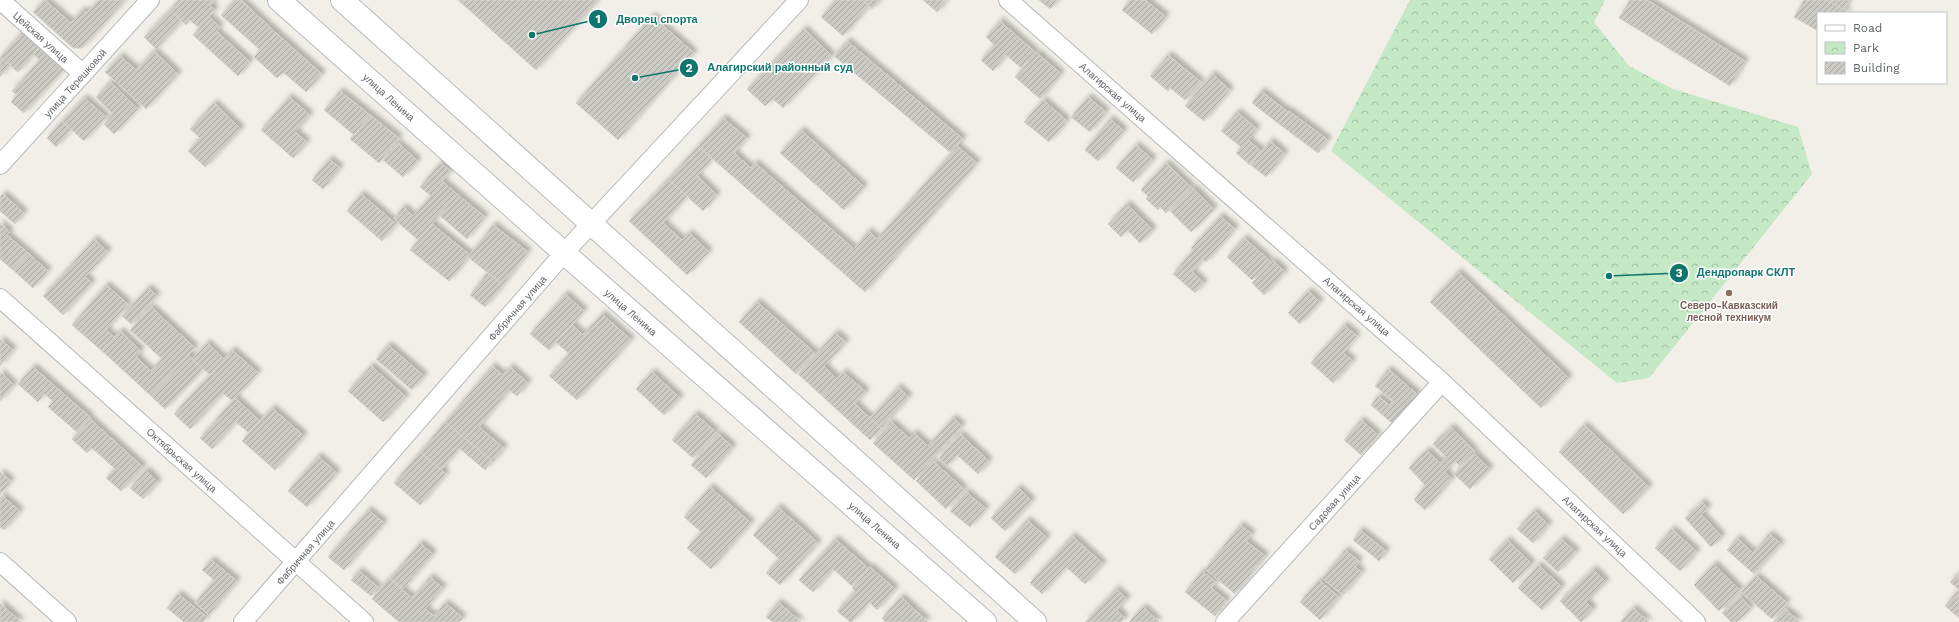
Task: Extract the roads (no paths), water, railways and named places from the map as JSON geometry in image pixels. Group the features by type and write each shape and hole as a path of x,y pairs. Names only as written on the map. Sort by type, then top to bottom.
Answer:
{"street":[{"name":"Цейская улица","path":"0,0 82,74"},
{"name":"улица Терешковой","path":"0,165 150,0"},
{"name":"улица Ленина","path":"279,0 564,253 985,622"},
{"path":"342,0 1035,622"},
{"name":"Фабричная улица","path":"243,622 564,253 799,0"},
{"name":"Алагирская улица","path":"1008,0 1442,382 1696,622"},
{"name":"Октябрьская улица","path":"0,298 364,622"},
{"name":"Садовая улица","path":"1225,622 1442,382"},
{"path":"0,562 67,622"}],"place":[{"name":"Дворец спорта","path":"532,35"},
{"name":"Алагирский районный суд","path":"635,78"},
{"name":"Дендропарк СКЛТ","path":"1609,276"},
{"name":"Северо-Кавказский лесной техникум","path":"1729,293"}]}
